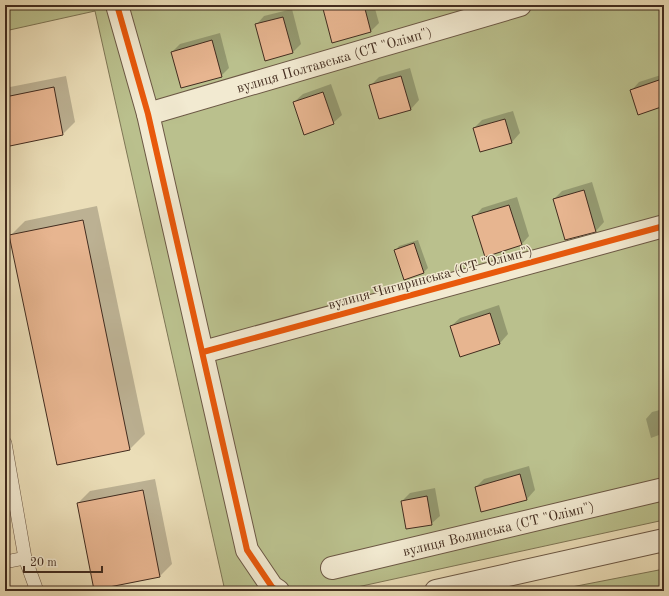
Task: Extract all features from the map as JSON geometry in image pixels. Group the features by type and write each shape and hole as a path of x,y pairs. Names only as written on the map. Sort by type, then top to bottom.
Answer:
{"street":[{"path":"117,5 148,114 247,550 272,587 278,591"},
{"name":"вулиця Полтавська (СТ \"Олімп\")","path":"148,114 520,5"},
{"name":"вулиця Чигиринська (СТ \"Олімп\")","path":"203,352 664,226"},
{"name":"вулиця Волинська (СТ \"Олімп\")","path":"332,568 664,489"},
{"path":"436,591 664,540"}],"lane":[{"path":"5,443 25,558 36,591"},
{"path":"5,562 25,558"}],"green space":[{"path":"5,5 664,5 664,520 339,591 225,591 95,11 5,31"},
{"path":"664,569 664,591 551,591"}],"building":[{"path":"322,5 364,5 371,32 332,43"},
{"path":"283,17 293,53 265,61 255,24"},
{"path":"212,40 222,77 181,88 171,52"},
{"path":"401,76 411,110 379,119 369,85"},
{"path":"659,80 664,94 664,106 638,115 630,90"},
{"path":"54,87 63,135 5,147 5,97"},
{"path":"323,92 334,124 304,135 293,102"},
{"path":"505,119 512,143 480,152 473,128"},
{"path":"584,190 596,232 565,240 553,199"},
{"path":"509,205 522,245 485,257 472,216"},
{"path":"83,220 130,450 57,465 9,235"},
{"path":"414,243 424,273 404,280 394,250"},
{"path":"490,313 500,344 460,357 450,326"},
{"path":"520,474 527,500 481,512 475,487"},
{"path":"143,490 160,577 94,590 77,503"},
{"path":"427,496 432,525 406,529 401,501"}],"cycle path":[{"path":"117,5 148,114 247,550 272,587 278,591"},
{"path":"203,352 664,226"}]}
